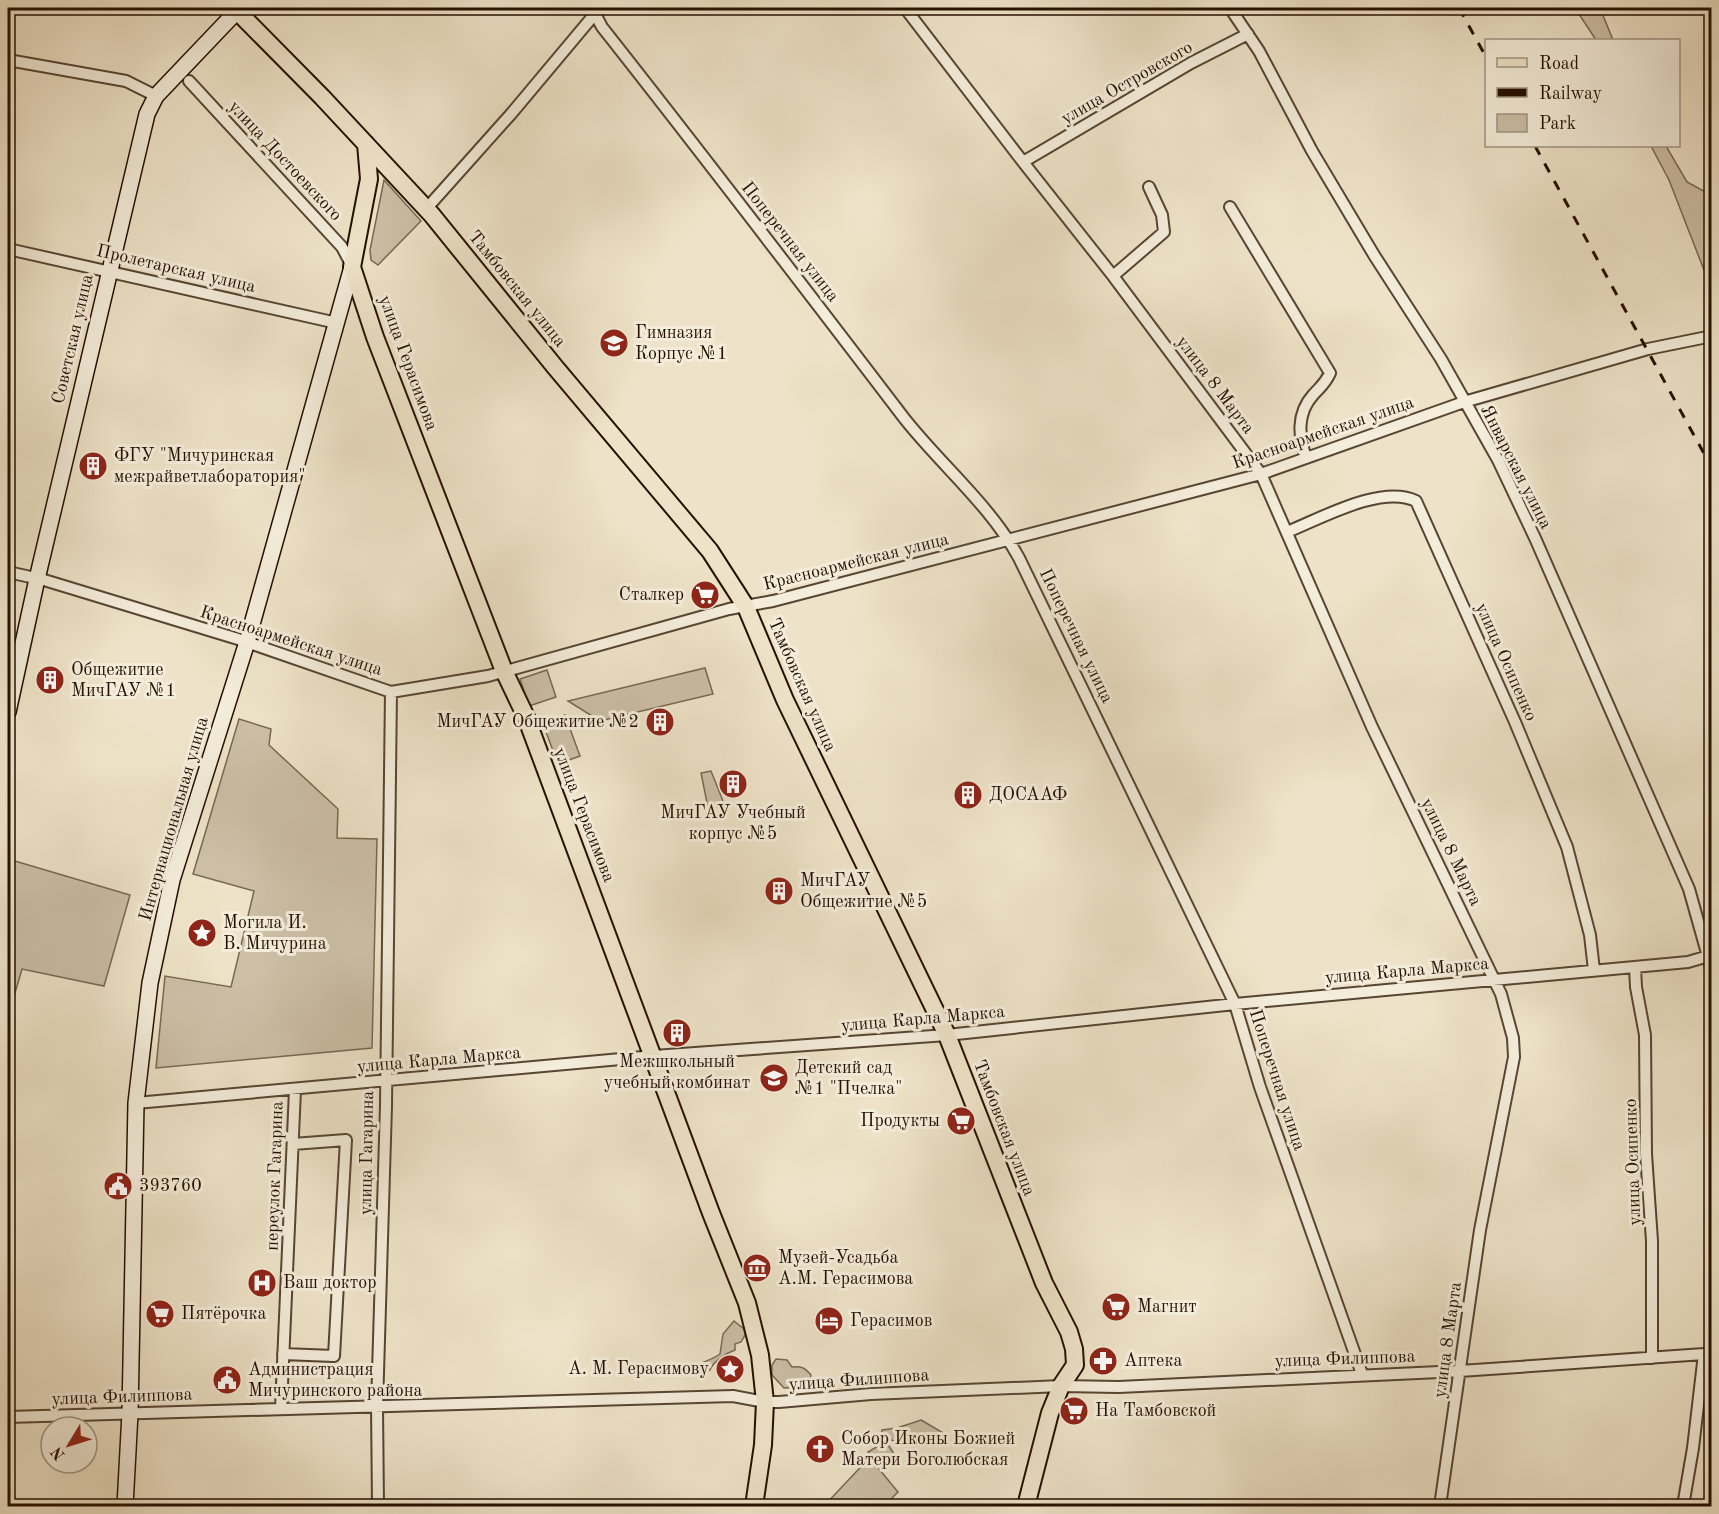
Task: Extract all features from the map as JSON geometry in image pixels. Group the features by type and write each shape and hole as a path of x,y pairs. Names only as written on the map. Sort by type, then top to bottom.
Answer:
{"main road":[{"name":"Советская улица","path":"8,712 37,579 147,114 156,96 237,9"},
{"name":"Тамбовская улица","path":"237,9 427,208 555,367 710,552 746,607 785,700 947,1035 1044,1283 1069,1332 1074,1349 1075,1365 1061,1386 1050,1413 1026,1506"},
{"name":"улица Герасимова","path":"366,144 369,178 352,267 375,337 504,671 526,717 711,1213 747,1303 760,1355 765,1402 763,1445 753,1506"},
{"name":"Интернациональная улица","path":"124,1506 130,1413 136,1103 150,983 172,880 247,642 352,267"}],"street":[{"name":"улица 8 Марта","path":"905,8 1113,276 1261,474 1372,727 1501,994 1513,1038 1514,1057 1480,1230 1440,1506"},
{"name":"Январская улица","path":"1230,8 1248,34 1312,151 1374,255 1441,359 1498,460 1535,538 1689,889 1712,971"},
{"path":"427,208 511,114 596,9"},
{"name":"Поперечная улица","path":"596,9 602,27 925,444 1009,540 1088,698 1235,1004 1260,1087 1362,1374"},
{"name":"улица Островского","path":"1023,162 1191,63 1248,34"},
{"path":"8,60 126,81 156,96"},
{"name":"улица Достоевского","path":"189,81 342,247 352,267"},
{"path":"1113,276 1164,231 1162,215 1149,187"},
{"path":"1230,207 1330,373 1324,385 1311,396 1299,426 1299,440 1306,458"},
{"name":"Пролетарская улица","path":"8,249 337,323"},
{"name":"Красноармейская улица","path":"8,572 247,642 391,692 488,676 729,609 746,607 1261,474 1464,402 1648,349 1712,336"},
{"name":"улица Осипенко","path":"1287,532 1381,496 1408,497 1416,501 1515,722 1567,847 1590,935 1594,970"},
{"name":"улица Гагарина","path":"378,1506 377,1406 391,692"},
{"name":"улица Карла Маркса","path":"136,1103 654,1056 947,1035 1235,1004 1688,962 1709,956"},
{"name":"улица Осипенко","path":"1635,967 1636,987 1645,1035 1646,1155 1652,1252 1652,1358"},
{"name":"переулок Гагарина","path":"281,1408 295,1090"},
{"path":"283,1354 334,1356 346,1140 293,1144"},
{"path":"1683,1506 1708,1352"},
{"name":"улица Филиппова","path":"8,1417 734,1396 765,1402 871,1394 1061,1386 1119,1387 1460,1371 1708,1352"}],"green space":[{"path":"1575,8 1600,8 1613,39 1595,39"},
{"path":"1652,147 1667,147 1687,182 1711,195 1711,288 1669,180"},
{"path":"384,180 421,221 378,265 371,260 370,250"},
{"path":"705,668 713,694 600,721 568,701"},
{"path":"547,670 556,697 529,706 520,679"},
{"path":"565,715 580,756 558,764 543,724"},
{"path":"239,719 271,729 269,745 338,809 337,838 377,839 372,1048 156,1068 165,976 231,987 254,891 193,874"},
{"path":"711,771 725,806 708,808 701,773"},
{"path":"8,859 130,895 104,986 22,969 8,1017"},
{"path":"734,1321 744,1329 745,1335 741,1342 735,1344 735,1350 720,1358 710,1370 698,1375 695,1373 696,1365 720,1354 723,1334"},
{"path":"776,1359 787,1360 792,1367 801,1367 807,1371 811,1375 808,1387 784,1388 772,1375 772,1365"},
{"path":"921,1420 945,1434 942,1440 932,1439 924,1443 912,1438 899,1443 881,1436 882,1430"},
{"path":"887,1443 894,1454 879,1469 898,1492 884,1506 824,1506 871,1456 868,1452"}],"railway":[{"path":"1459,8 1485,55"},
{"path":"1536,147 1712,468"}],"place":[{"name":"Гимназия Корпус №1","path":"614,343"},
{"name":"ФГУ \"Мичуринская межрайветлаборатория\"","path":"93,466"},
{"name":"Сталкер","path":"705,595"},
{"name":"Общежитие МичГАУ №1","path":"50,680"},
{"name":"МичГАУ Общежитие №2","path":"660,722"},
{"name":"МичГАУ Учебный корпус №5","path":"733,784"},
{"name":"ДОСААФ","path":"968,795"},
{"name":"МичГАУ Общежитие №5","path":"779,891"},
{"name":"Могила И. В. Мичурина","path":"202,933"},
{"name":"Межшкольный учебный комбинат","path":"677,1033"},
{"name":"Детский сад №1 \"Пчелка\"","path":"774,1078"},
{"name":"Продукты","path":"961,1121"},
{"name":"393760","path":"118,1186"},
{"name":"Музей-Усадьба А.М. Герасимова","path":"757,1268"},
{"name":"Ваш доктор","path":"262,1283"},
{"name":"Магнит","path":"1116,1307"},
{"name":"Пятёрочка","path":"160,1314"},
{"name":"Герасимов","path":"829,1321"},
{"name":"Аптека","path":"1103,1361"},
{"name":"А. М. Герасимову","path":"730,1369"},
{"name":"Администрация Мичуринского района","path":"227,1380"},
{"name":"На Тамбовской","path":"1074,1411"},
{"name":"Собор Иконы Божией Матери Боголюбская","path":"820,1449"}]}
